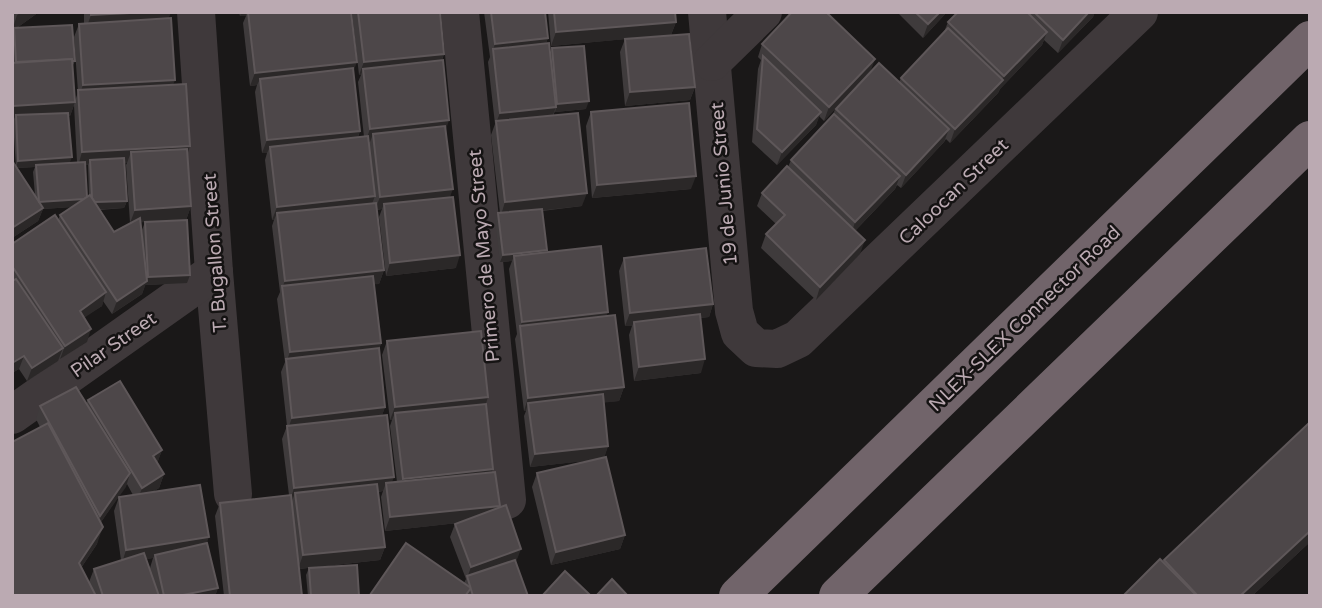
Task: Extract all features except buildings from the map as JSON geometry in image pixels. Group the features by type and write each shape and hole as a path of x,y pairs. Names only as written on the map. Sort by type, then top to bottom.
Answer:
{"highway":[{"name":"NLEX-SLEX Connector Road","path":"738,596 1310,40"},
{"path":"838,596 1310,140"}],"street":[{"name":"T. Bugallon Street","path":"197,12 214,272 233,494"},
{"name":"Primero de Mayo Street","path":"460,12 507,500"},
{"name":"19 de Junio Street","path":"707,12 734,311 740,333 756,348"},
{"path":"712,62 763,12"},
{"name":"Caloocan Street","path":"756,348 777,349 798,339 1139,12"},
{"name":"Pilar Street","path":"12,415 214,272"}]}
